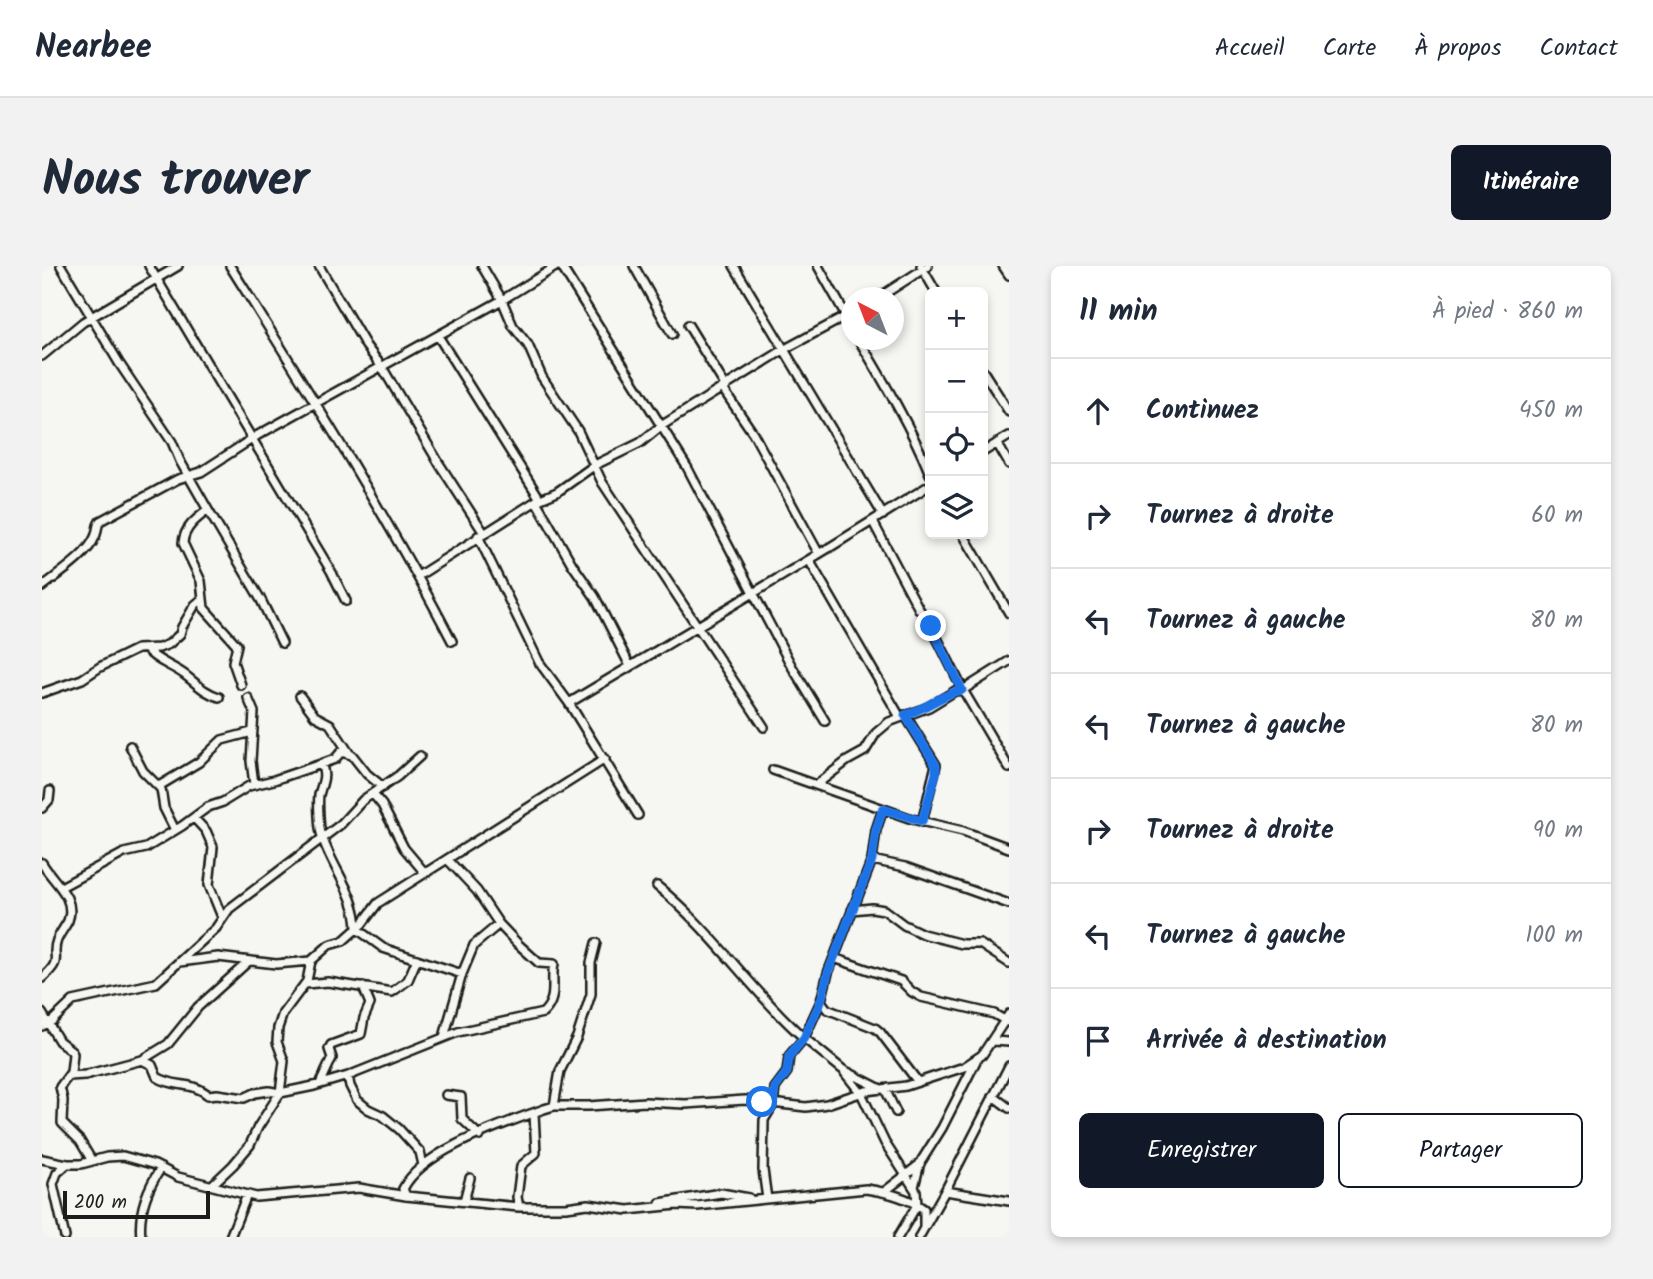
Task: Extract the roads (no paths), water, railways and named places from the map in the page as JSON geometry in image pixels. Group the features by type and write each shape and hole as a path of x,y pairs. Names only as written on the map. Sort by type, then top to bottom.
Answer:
{"street":[{"path":"61,266 119,363 172,442 188,476 261,600 282,643"},
{"path":"149,266 346,601"},
{"path":"42,356 78,325 178,266"},
{"path":"230,266 317,404 418,576 452,640"},
{"path":"318,266 366,346 382,367 481,534 539,662 569,703 638,815"},
{"path":"482,266 502,299 513,326 528,345 542,377 578,431 602,482 764,727"},
{"path":"42,587 90,545 100,521 178,479 201,471 559,266 687,467 791,665 825,721"},
{"path":"634,266 672,334"},
{"path":"734,266 883,515"},
{"path":"818,266 841,302"},
{"path":"1003,266 1009,275"},
{"path":"894,287 924,267 934,287"},
{"path":"418,576 481,534 538,500 557,492 595,465 640,443 661,426 785,349 841,318"},
{"path":"688,325 753,433 819,554"},
{"path":"438,336 538,500 572,565 595,597 630,666"},
{"path":"866,350 925,461"},
{"path":"988,379 1009,412"},
{"path":"988,449 1009,436"},
{"path":"997,443 1009,464"},
{"path":"569,703 925,488"},
{"path":"208,510 190,526 183,540 201,581 201,600 206,611 237,645 233,662 241,685"},
{"path":"873,522 919,609 931,626 962,690 1009,768"},
{"path":"966,539 1009,613"},
{"path":"810,560 903,716 936,765 936,774 922,821"},
{"path":"42,693 82,679 137,649 163,647 175,639 201,600"},
{"path":"146,649 198,687 219,697"},
{"path":"816,785 865,751 876,733 888,722 929,707 1009,661"},
{"path":"300,696 315,716 330,724 349,753 367,774 383,787"},
{"path":"248,698 254,712 251,761 254,784"},
{"path":"159,786 198,762 222,740 252,732"},
{"path":"130,746 143,771 159,786 164,808 175,830"},
{"path":"61,887 124,853 146,848 208,807 223,802 254,784 335,759 341,752 349,753"},
{"path":"45,1024 73,1001 156,983 216,928 222,917 341,824 358,805 420,756"},
{"path":"213,1184 250,1145 280,1093 284,1065 277,1042 278,1028 283,1013 305,984 311,961 329,945 341,943 357,929 372,907 605,759"},
{"path":"321,764 325,774 318,798 321,833 330,861 354,904 357,929 383,948 462,974"},
{"path":"774,770 883,809 963,831 1009,848"},
{"path":"42,808 49,800 50,791"},
{"path":"373,794 404,848 425,873"},
{"path":"767,1198 763,1174 764,1120 773,1105 775,1088 787,1072 789,1056 804,1038 821,1001 834,958 872,860 876,830 883,809"},
{"path":"194,818 213,847 209,885 222,917"},
{"path":"142,1060 152,1065 158,1079 200,1088 208,1096 217,1094 244,1098 263,1091 280,1093 348,1076 458,1032 538,1015 548,1009 551,1003 554,964 536,961 499,925 477,891 448,860"},
{"path":"872,860 905,867 1009,904"},
{"path":"42,863 61,887 67,900 69,919 57,940 54,967 42,978"},
{"path":"657,886 688,914 770,1007 842,1069 861,1093 885,1143 915,1187"},
{"path":"354,904 372,907"},
{"path":"852,910 884,909 904,925 923,934 961,944 980,944 1009,963"},
{"path":"444,1037 462,974 474,945 499,925"},
{"path":"554,1106 560,1071 577,1037 591,994 591,963 596,943"},
{"path":"180,962 218,957 276,964 311,961"},
{"path":"834,958 901,981 921,997 1008,1019 977,1060 942,1128 920,1163 915,1187 917,1205 898,1237"},
{"path":"305,984 328,982 389,993 410,978 417,959"},
{"path":"68,1076 142,1060 173,1040 198,1007 249,961"},
{"path":"320,1084 332,1058 329,1049 331,1045 359,1036 362,1032 363,1020 370,1004 363,988"},
{"path":"821,1001 827,1009 880,1032 918,1082"},
{"path":"42,1013 45,1024 59,1041 72,1051 73,1067 60,1087 63,1100 62,1124 80,1140 92,1161"},
{"path":"993,1041 1009,1042"},
{"path":"404,1193 423,1165 444,1150 554,1106 589,1107 645,1102 697,1104 745,1100 806,1107 918,1082 977,1060"},
{"path":"919,1237 1009,1066"},
{"path":"842,1069 883,1089 895,1112"},
{"path":"348,1076 357,1100 399,1129 421,1152 423,1165"},
{"path":"446,1095 461,1097 462,1119 480,1136"},
{"path":"993,1096 1009,1108"},
{"path":"519,1207 517,1197 521,1166 536,1153 534,1113"},
{"path":"42,1159 66,1164 123,1156 178,1177 256,1197 284,1193 322,1193 352,1188 519,1207 566,1207 588,1203 628,1210 866,1189 884,1192 924,1209 924,1227"},
{"path":"884,1192 920,1163"},
{"path":"65,1237 53,1184 57,1173 66,1164"},
{"path":"141,1237 139,1223 144,1201 148,1187 160,1168"},
{"path":"464,1201 470,1178"},
{"path":"945,1191 1009,1201"},
{"path":"653,1207 662,1202 721,1193 767,1198"},
{"path":"230,1237 247,1195"},
{"path":"695,1196 703,1205"}]}
